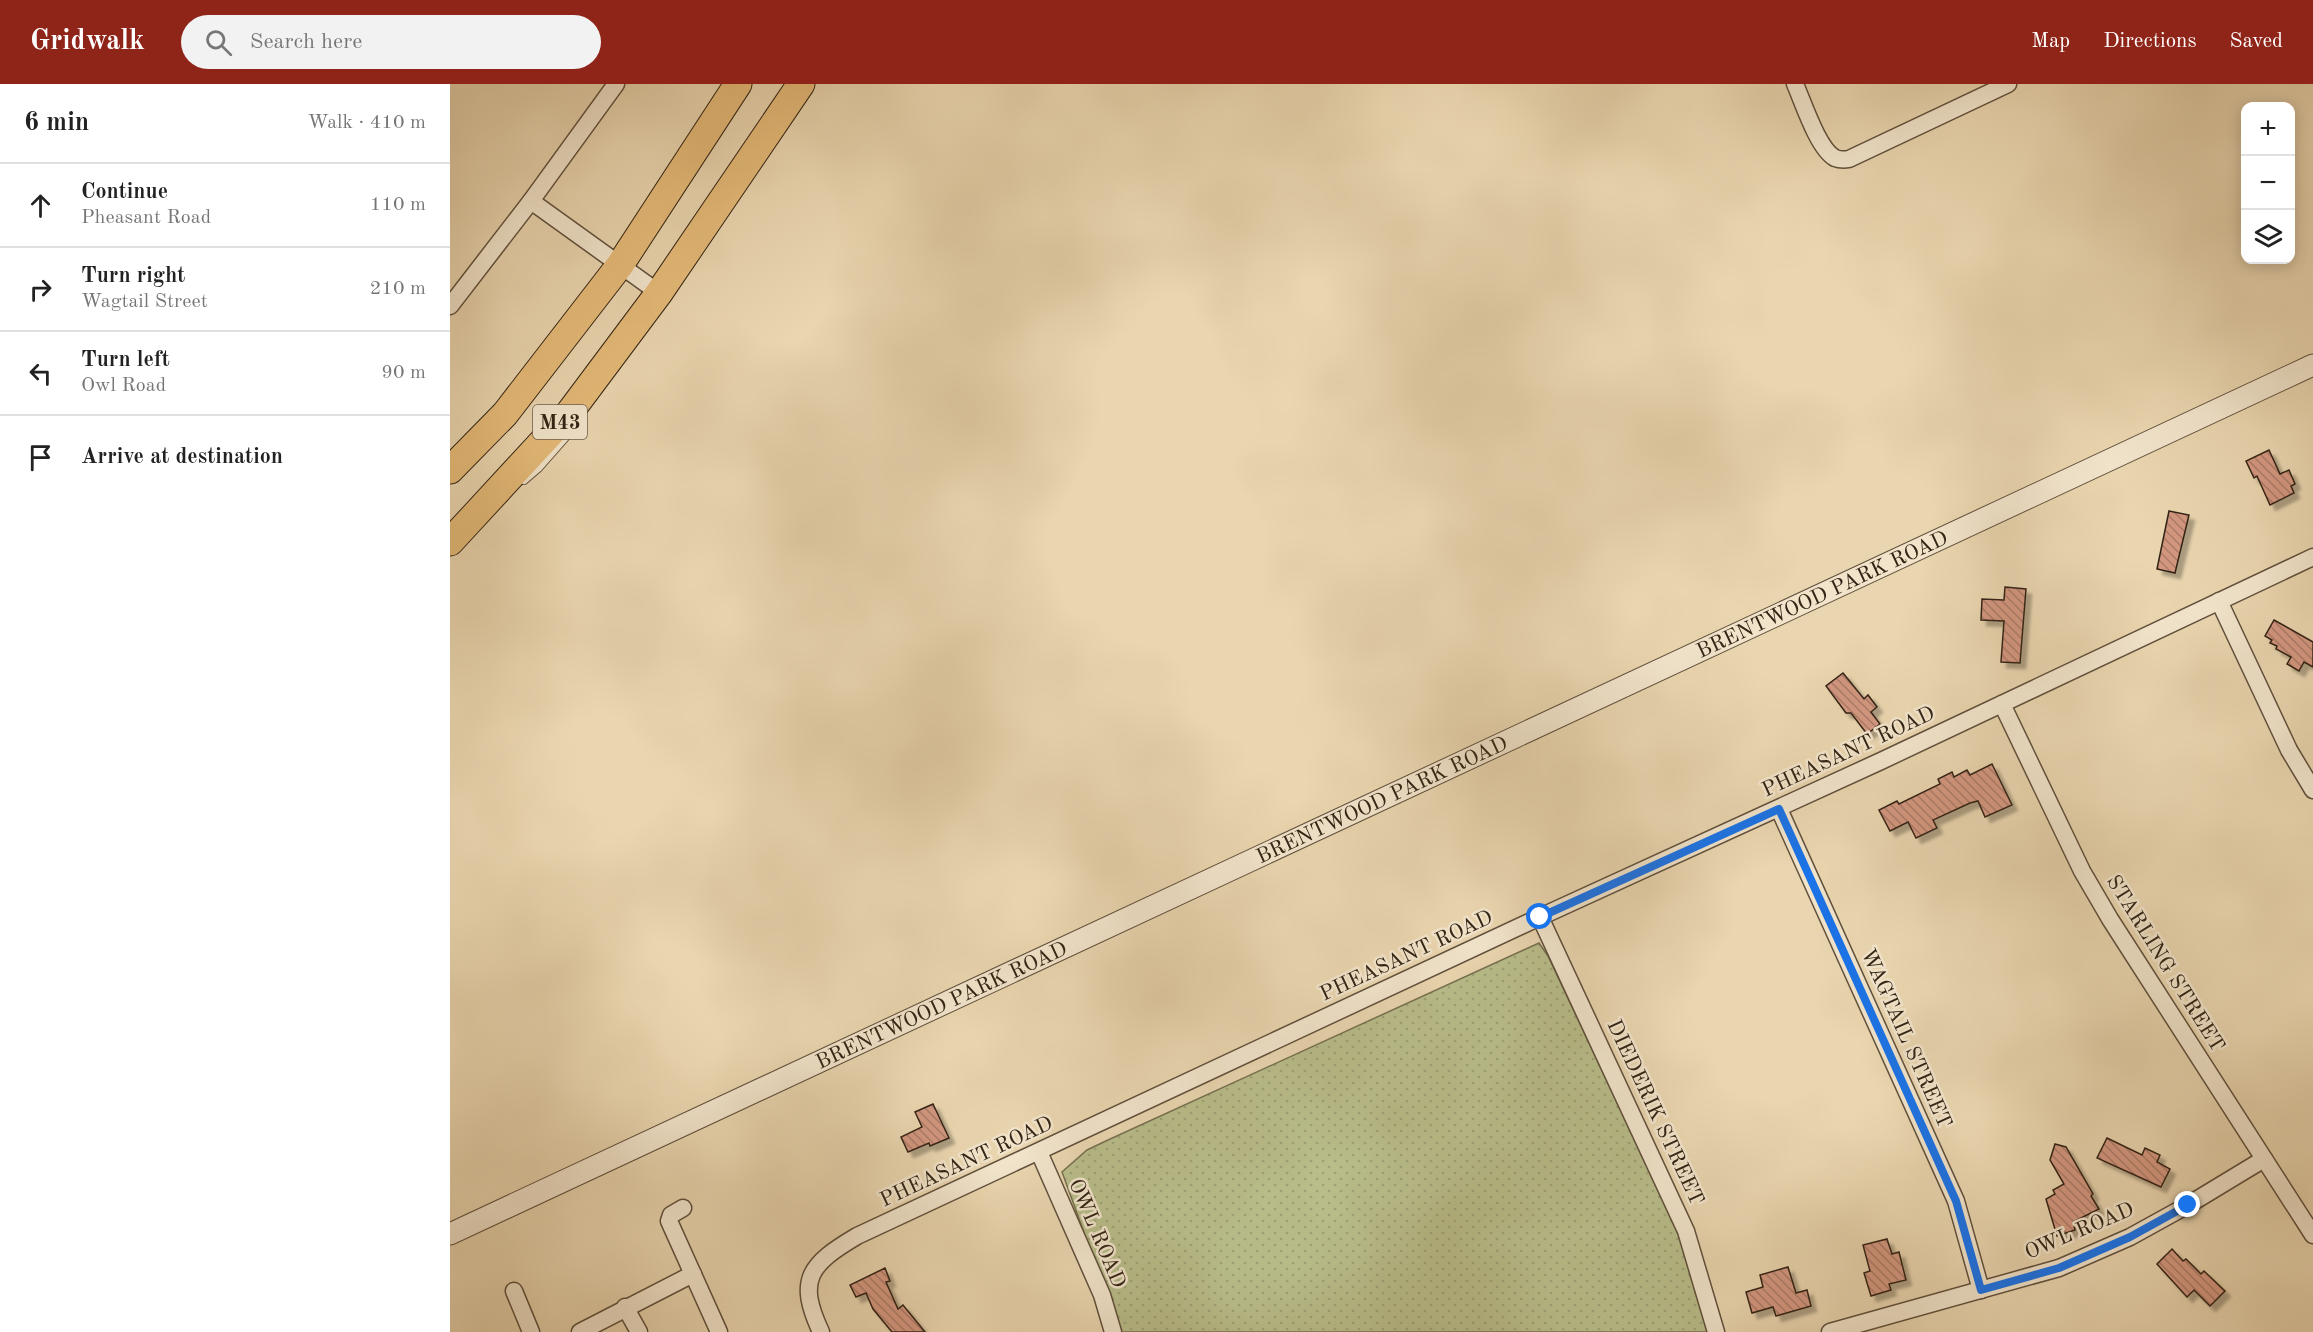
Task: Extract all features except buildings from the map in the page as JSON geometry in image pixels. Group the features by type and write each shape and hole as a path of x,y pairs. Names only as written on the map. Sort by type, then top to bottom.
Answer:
{"main road":[{"name":"M43","path":"450,470 505,414 620,265 738,84"},
{"name":"M43","path":"456,536 570,412 659,293 801,84"}],"street":[{"path":"450,306 531,201 616,84"},
{"path":"1795,84 1822,144 1835,158 1842,160 1849,159 2008,84"},
{"path":"531,201 659,293"},
{"name":"BRENTWOOD PARK ROAD","path":"450,1234 2313,365"},
{"name":"PHEASANT ROAD","path":"815,1330 810,1304 810,1284 813,1272 829,1253 857,1236 1540,917 1779,809 2313,557"},
{"path":"2219,601 2289,750 2313,790"},
{"name":"STARLING STREET","path":"2002,704 2082,871 2313,1235"},
{"name":"WAGTAIL STREET","path":"1779,809 1956,1201 1981,1290"},
{"name":"DIEDERIK STREET","path":"1540,917 1686,1231 1716,1332"},
{"name":"OWL ROAD","path":"1039,1152 1102,1295 1113,1332"},
{"name":"OWL ROAD","path":"1830,1332 2059,1268 2130,1237 2264,1160"},
{"path":"683,1208 671,1215 669,1221 719,1332"},
{"path":"580,1332 693,1274"},
{"path":"514,1291 531,1332"},
{"path":"625,1307 639,1332"}],"lane":[{"path":"598,390 624,340"},
{"path":"456,536 538,468 574,427"}],"green space":[{"path":"1539,943 1548,956 1681,1238 1708,1332 1120,1332 1062,1172 1087,1150"}],"route":[{"path":"1540,917 1779,809 1956,1201 1981,1290 2059,1268 2130,1237 2188,1205"}]}
